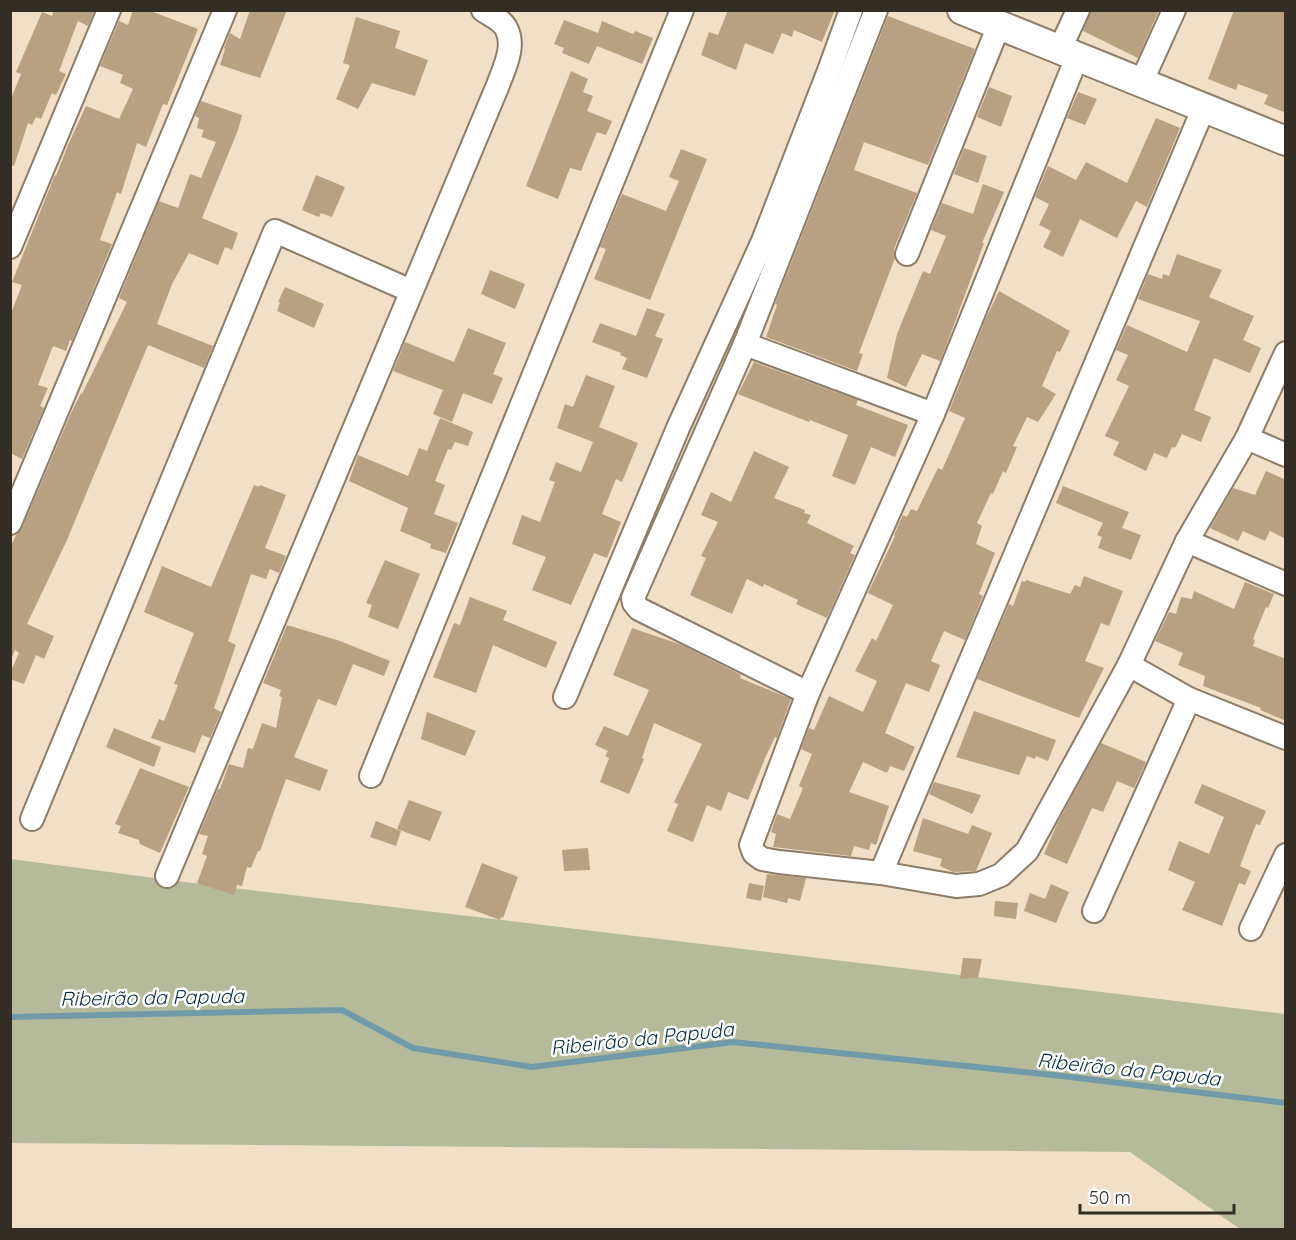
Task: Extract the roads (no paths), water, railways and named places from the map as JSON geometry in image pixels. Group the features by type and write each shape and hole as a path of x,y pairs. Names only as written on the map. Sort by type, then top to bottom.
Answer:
{"street":[{"path":"10,247 109,10"},
{"path":"10,523 225,10"},
{"path":"166,876 498,85 511,48 506,28 483,10"},
{"path":"371,776 682,10"},
{"path":"565,698 678,428 763,241 850,10"},
{"path":"808,693 639,609 633,598 745,344 876,10"},
{"path":"962,10 1286,141"},
{"path":"1078,10 1069,53 933,414 808,693 751,845 754,853 762,859 779,862 881,873 957,886 979,884 1001,875 1027,851 1129,665 1187,541 1247,438 1286,354"},
{"path":"1141,83 1174,10"},
{"path":"907,254 999,25"},
{"path":"881,873 1204,107"},
{"path":"32,819 275,231 411,291"},
{"path":"745,344 933,414"},
{"path":"1247,438 1286,455"},
{"path":"1187,541 1286,584"},
{"path":"1129,665 1188,699 1286,738"},
{"path":"1094,911 1188,699"},
{"path":"1251,929 1286,855"}],"waterway":[{"name":"Ribeirão da Papuda","path":"10,1017 342,1010 413,1048 532,1067 733,1042 1053,1075 1286,1103"}]}
